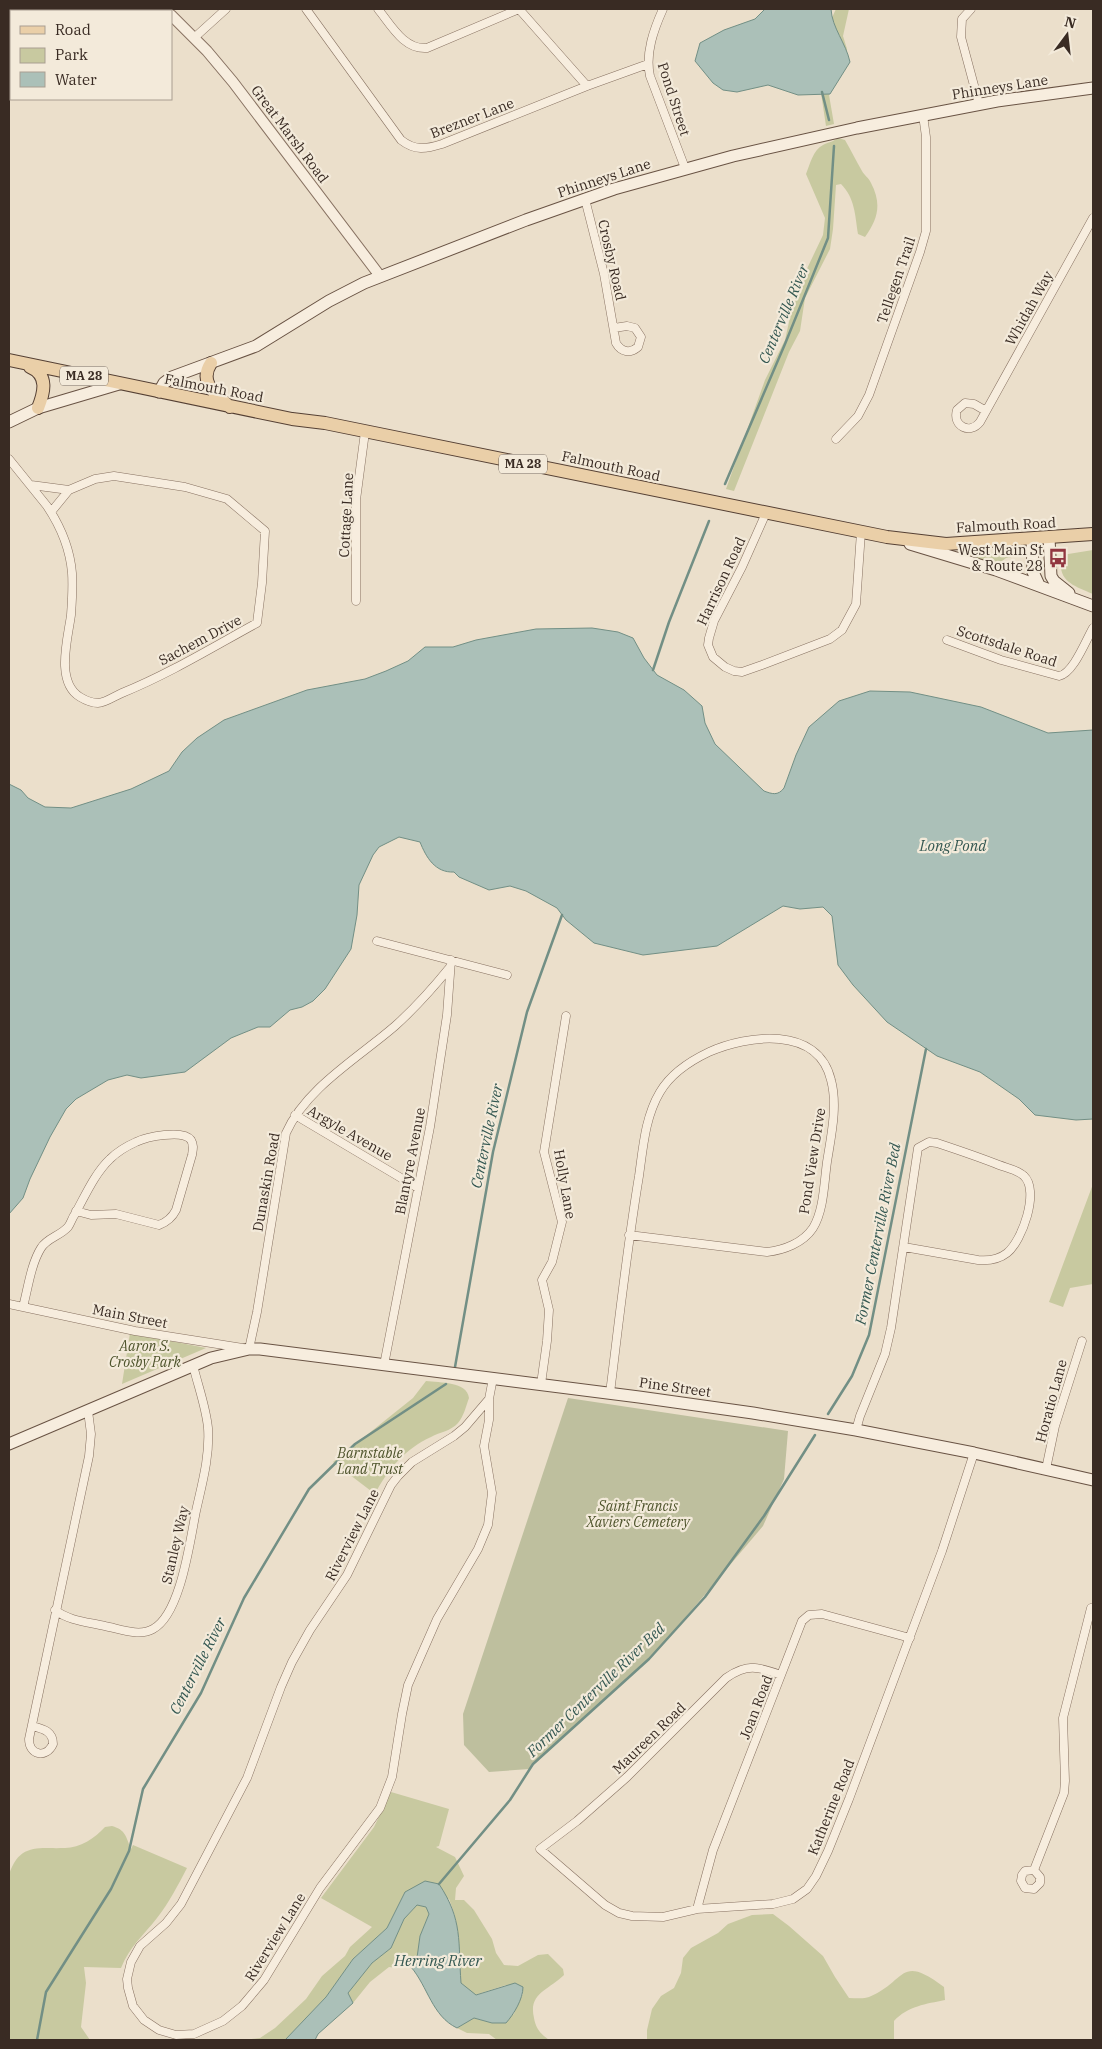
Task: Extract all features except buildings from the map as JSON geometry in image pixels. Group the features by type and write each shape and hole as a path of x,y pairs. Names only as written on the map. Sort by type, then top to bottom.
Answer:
{"main road":[{"name":"Phinneys Lane","path":"159,392 164,383 172,377 256,346 342,293 380,276 584,199 685,168 733,156 979,104 1093,88"},
{"path":"14,361 41,373 44,389 38,408"},
{"name":"Falmouth Road","path":"14,361 119,384 887,537 946,544 1093,534"},
{"path":"210,363 205,380 230,406"},
{"path":"9,422 38,408 119,384"},
{"path":"887,537 940,552 1039,585 1093,606"},
{"path":"1049,538 1051,576 1059,586 1076,598"},
{"path":"1032,539 1033,572 1039,585"},
{"name":"Pine Street","path":"9,1444 193,1366 221,1355 248,1349 286,1352 686,1403 856,1430 974,1453 1093,1480"}],"street":[{"path":"194,38 226,9"},
{"name":"Brezner Lane","path":"306,9 386,121 401,140 412,148 425,149 442,144 587,86 648,64"},
{"path":"378,9 401,39 408,44 427,48 518,9 587,86"},
{"name":"Pond Street","path":"663,9 654,33 648,64 650,76 685,168"},
{"path":"971,9 962,19 961,31 979,104"},
{"name":"Great Marsh Road","path":"172,16 233,82 380,276"},
{"name":"Tellegen Trail","path":"836,439 858,416 869,395 924,241 927,205 926,137 923,115"},
{"name":"Crosby Road","path":"584,199 599,253 614,328"},
{"name":"Whidah Way","path":"986,411 1093,218"},
{"name":"Cottage Lane","path":"356,601 356,500 365,432"},
{"name":"Sachem Drive","path":"9,459 52,512 65,538 72,573 71,615 64,663 68,683 75,694 85,700 99,703 134,688 257,624 266,531 227,499 185,487 114,476 95,479 69,490 52,512"},
{"path":"31,485 69,490"},
{"name":"Harrison Road","path":"766,513 752,546 714,621 709,638 708,645 713,657 725,667 734,671 742,672 762,665 830,639 842,630 856,604 861,532"},
{"name":"Scottsdale Road","path":"947,640 1001,660 1062,676 1071,668 1093,628"},
{"path":"377,941 451,964 507,975"},
{"name":"Dunaskin Road","path":"248,1349 257,1312 286,1133 295,1115 316,1090 396,1025 426,996 451,964"},
{"name":"Blantyre Avenue","path":"384,1365 418,1188 447,1015 451,964"},
{"name":"Holly Lane","path":"540,1384 549,1325 549,1304 542,1280 552,1262 562,1222 544,1152 566,1016"},
{"name":"Pond View Drive","path":"610,1393 630,1235 646,1128 660,1091 676,1074 698,1058 729,1044 783,1038 804,1046 820,1058 831,1078 833,1120 820,1210 814,1227 805,1237 792,1245 767,1252 630,1235"},
{"name":"Argyle Avenue","path":"295,1115 418,1188"},
{"path":"23,1307 41,1247 69,1226 76,1211 95,1179 109,1160 137,1141 165,1135 181,1135 188,1137 192,1141 193,1146 181,1196 176,1210 170,1219 159,1225 116,1214 92,1215 76,1211"},
{"path":"856,1430 885,1354 891,1328 917,1153 921,1146 933,1143 964,1152 1019,1173 1029,1183 1032,1191 1031,1201 1019,1238 1006,1254 989,1261 904,1247"},
{"name":"Main Street","path":"9,1304 135,1331 248,1349"},
{"name":"Horatio Lane","path":"1046,1469 1055,1426 1082,1341"},
{"name":"Stanley Way","path":"55,1610 65,1617 139,1632 153,1630 168,1614 180,1586 186,1564 207,1456 206,1421 193,1366"},
{"name":"Riverview Lane","path":"489,1399 460,1432 412,1462 392,1485 346,1575 310,1630 292,1662 244,1785 181,1904 166,1923 140,1946 135,1954 127,1979 130,1997 133,2006 144,2020 158,2030 176,2035 194,2034 222,2021 242,2006 264,1980 320,1888 380,1808 392,1777 408,1685 436,1619 478,1548 488,1525 492,1493 484,1446 489,1420 489,1399 493,1378"},
{"path":"32,1726 88,1456 91,1434 88,1411"},
{"name":"Katherine Road","path":"540,1849 598,1899 619,1913 638,1917 663,1917 697,1909 773,1904 800,1895 812,1884 849,1799 942,1551 974,1453"},
{"path":"1034,1870 1065,1786 1063,1718 1091,1608 1093,1609"},
{"name":"Joan Road","path":"697,1909 713,1850 800,1625 805,1618 813,1614 832,1616 910,1638"},
{"name":"Maureen Road","path":"540,1849 627,1777 726,1678 738,1670 750,1667 761,1668 781,1675"}],"green space":[{"path":"836,9 849,9 843,36 847,49 843,67 829,95 834,124 826,126 821,93 828,26"},
{"path":"838,138 845,140 871,183 877,198 876,218 865,237 858,234 852,201 841,184 836,185 830,249 805,298 800,331 789,352 734,491 726,489 765,380 785,340 791,313 804,275 823,235 825,218 806,174 817,150"},
{"path":"1017,550 1025,555 1006,558 997,565 970,555"},
{"path":"1093,550 1093,594 1068,581 1064,576 1061,564 1062,555"},
{"path":"1093,1184 1093,1284 1070,1288 1063,1307 1049,1302"},
{"name":"Aaron S. Crosby Park","path":"130,1333 206,1348 122,1384"},
{"name":"Barnstable Land Trust","path":"426,1381 452,1384 463,1388 469,1398 463,1414 458,1423 452,1428 434,1435 405,1454 386,1476 375,1494 333,1462 413,1398"},
{"name":"Saint Francis Xaviers Cemetery","path":"568,1398 788,1431 784,1479 763,1526 657,1651 529,1769 489,1772 464,1745 463,1714"},
{"path":"391,1792 449,1809 439,1846 436,1847 455,1857 464,1876 456,1888 455,1900 464,1900 474,1910 492,1939 496,1953 504,1965 518,1966 538,1955 548,1954 563,1969 564,1975 541,1993 534,2003 533,2010 537,2028 549,2040 497,2040 489,2034 467,2033 457,2028 474,2018 492,2023 514,2014 517,2003 523,1994 506,1985 475,1995 461,1983 458,1930 449,1899 404,1894 387,1928 353,1959 326,1997 285,2040 242,2040 260,2038 275,2028 306,1999 322,1976 345,1956 350,1947 372,1927 321,1898 374,1827"},
{"path":"112,1826 123,1832 131,1849 133,1845 187,1868 173,1894 157,1918 133,1947 121,1968 84,1967 86,1983 81,2027 90,2040 9,2040 9,1875 13,1865 18,1857 31,1850 71,1848 97,1835 105,1827"},
{"path":"417,1905 426,1907 429,1914 420,1936 416,1965 398,1968 389,1967 370,1982 353,2003 348,1993 372,1963 391,1948 404,1919"},
{"path":"773,1914 823,1956 849,1998 869,1997 881,1991 904,1973 911,1971 919,1972 944,1987 945,2000 918,2006 899,2016 894,2021 894,2040 647,2040 647,2030 652,2009 661,1996 674,1988 681,1973 683,1958 691,1948 718,1933 728,1924 752,1915"}],"water":[{"path":"765,9 831,9 834,23 850,62 830,94 798,95 768,85 737,92 723,90 713,83 695,61 700,43 724,30 755,19"},
{"name":"Long Pond","path":"592,628 618,632 633,638 644,658 657,675 684,690 702,706 705,723 715,744 764,791 772,793 777,793 784,788 809,727 839,701 870,691 910,692 981,707 1048,733 1093,730 1093,1119 1076,1120 1035,1115 1019,1099 980,1072 937,1056 887,1022 853,985 838,965 832,916 823,907 800,909 783,906 717,946 643,955 594,943 566,920 557,908 526,891 510,886 489,890 459,877 454,872 442,870 436,867 428,858 420,842 399,837 379,847 373,855 359,885 357,915 351,949 325,989 313,1001 302,1007 290,1010 270,1027 258,1027 231,1038 185,1072 141,1078 127,1075 108,1080 76,1099 66,1109 50,1137 23,1198 9,1214 9,784 21,790 28,798 45,807 71,808 131,789 169,771 182,752 197,738 224,720 307,690 365,679 408,661 425,647 453,647 476,640 536,629"},
{"name":"Herring River","path":"425,1881 439,1884 447,1897 456,1920 461,1983 476,1995 515,1983 523,1987 518,2006 506,2023 492,2023 474,2018 457,2028 449,2023 436,2009 411,1967 416,1965 420,1936 429,1914 426,1907 417,1905 404,1919 391,1948 372,1963 348,1993 353,2003 318,2034 315,2040 285,2040 326,1997 353,1959 387,1928 405,1892"}],"waterway":[{"name":"Centerville River","path":"822,92 829,120"},
{"name":"Centerville River","path":"725,484 828,238 834,146"},
{"name":"Centerville River","path":"653,670 669,622 709,521"},
{"name":"Centerville River","path":"455,1367 493,1152 527,1012 562,915"},
{"name":"Former Centerville River Bed","path":"828,1414 852,1376 869,1335 926,1049"},
{"name":"Centerville River","path":"37,2040 46,1992 111,1889 129,1851 143,1789 201,1693 244,1598 309,1489 355,1444 446,1384"},
{"name":"Former Centerville River Bed","path":"439,1884 510,1800 533,1764 649,1659 705,1597 764,1516 815,1435"}],"place":[{"name":"West Main St & Route 28","path":"1058,558"}]}
